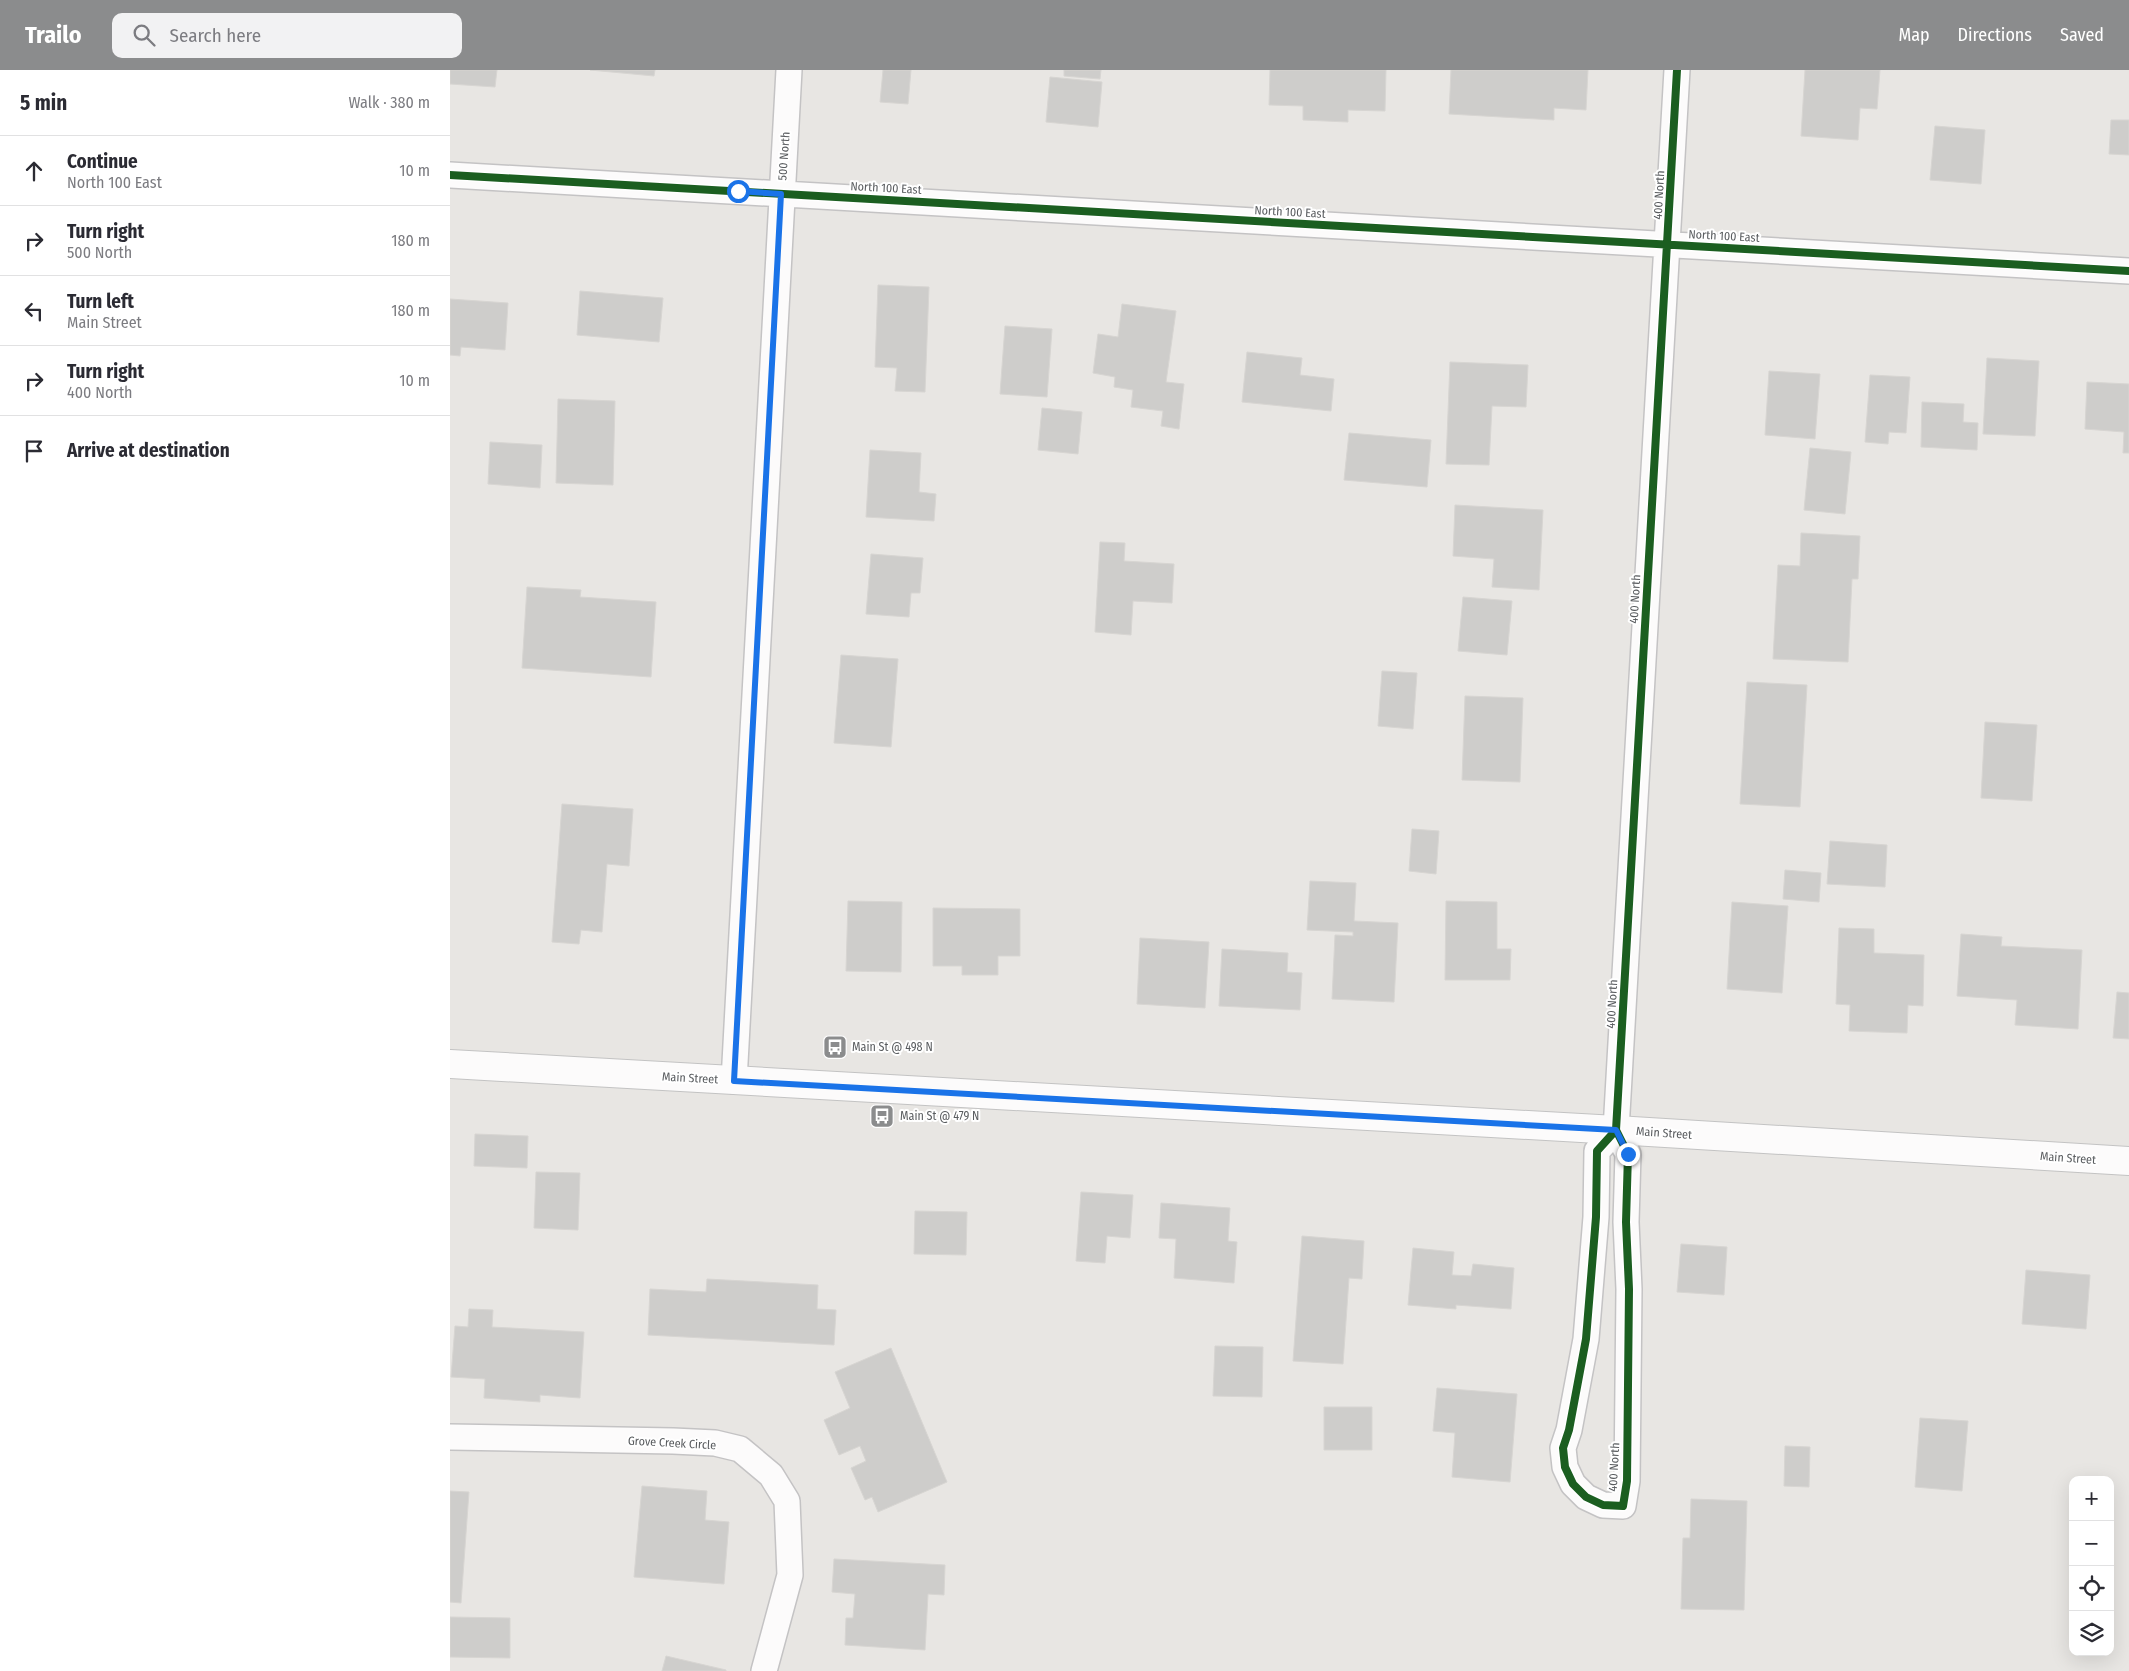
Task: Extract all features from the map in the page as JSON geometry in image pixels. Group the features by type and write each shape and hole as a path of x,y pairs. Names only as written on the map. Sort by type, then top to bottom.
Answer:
{"main road":[{"name":"Main Street","path":"450,1064 2129,1161"}],"street":[{"name":"500 North","path":"734,1081 789,70"},
{"name":"400 North","path":"1616,1130 1597,1151 1596,1217 1586,1339 1569,1430 1563,1448 1565,1467 1573,1484 1586,1497 1603,1505 1623,1506 1627,1480 1626,1222 1628,1154 1616,1130 1677,70"},
{"name":"North 100 East","path":"450,174 2129,271"},
{"path":"1592,1267 1627,1264"},
{"name":"Grove Creek Circle","path":"450,1437 673,1441 715,1443 740,1449 771,1475 787,1501 790,1575 764,1671"}],"building":[{"path":"450,70 497,70 495,87 450,84"},
{"path":"590,70 655,70 654,76"},
{"path":"883,70 911,70 908,104 880,102"},
{"path":"1064,70 1101,70 1100,79 1064,76"},
{"path":"1270,70 1386,70 1385,111 1348,110 1348,122 1303,120 1303,106 1269,105"},
{"path":"1451,70 1588,70 1586,110 1554,108 1554,120 1449,114"},
{"path":"1805,70 1880,70 1877,109 1860,108 1858,140 1801,136"},
{"path":"1050,77 1102,82 1098,127 1046,122"},
{"path":"2111,120 2129,120 2129,155 2109,154"},
{"path":"1935,126 1985,130 1981,184 1930,180"},
{"path":"878,285 929,287 925,392 895,391 897,368 875,367"},
{"path":"580,291 663,298 659,342 577,335"},
{"path":"450,299 508,303 505,350 461,347 460,356 450,355"},
{"path":"1122,304 1176,311 1166,382 1184,384 1179,429 1161,426 1163,411 1131,407 1133,390 1114,387 1115,377 1093,373 1098,334 1118,337"},
{"path":"1005,326 1052,329 1047,397 1000,394"},
{"path":"1247,352 1302,358 1300,375 1334,379 1331,411 1242,402"},
{"path":"1987,358 2039,361 2035,436 1983,434"},
{"path":"1450,362 1528,365 1526,407 1492,406 1489,465 1446,464"},
{"path":"1769,371 1820,374 1815,439 1765,435"},
{"path":"1870,375 1910,377 1906,433 1889,432 1888,444 1865,442"},
{"path":"2087,382 2129,384 2129,453 2123,453 2124,432 2085,429"},
{"path":"558,399 615,401 613,485 556,483"},
{"path":"1922,402 1964,404 1963,422 1978,423 1977,450 1921,447"},
{"path":"1042,408 1082,412 1078,454 1038,450"},
{"path":"1349,433 1431,440 1427,487 1344,480"},
{"path":"490,442 542,445 540,488 488,484"},
{"path":"1810,448 1851,452 1845,514 1804,510"},
{"path":"870,450 921,453 919,492 936,494 934,521 866,517"},
{"path":"1455,505 1543,510 1539,590 1492,587 1494,559 1453,556"},
{"path":"1801,533 1860,536 1858,579 1852,579 1848,662 1773,659 1778,565 1800,566"},
{"path":"1100,542 1125,543 1124,561 1174,564 1172,603 1133,601 1131,635 1095,632"},
{"path":"871,554 923,558 920,593 911,593 909,617 866,614"},
{"path":"527,587 581,590 580,597 656,602 651,677 522,668"},
{"path":"1463,597 1512,601 1507,655 1458,651"},
{"path":"841,655 898,659 891,747 834,743"},
{"path":"1382,671 1417,673 1413,729 1378,726"},
{"path":"1747,682 1807,685 1800,807 1740,804"},
{"path":"1465,696 1523,698 1520,782 1462,780"},
{"path":"1985,722 2037,725 2032,801 1981,798"},
{"path":"562,804 633,809 629,866 607,864 602,932 581,930 579,944 552,942"},
{"path":"1412,829 1439,831 1436,874 1409,871"},
{"path":"1830,841 1887,845 1885,887 1827,884"},
{"path":"1785,870 1821,873 1819,902 1783,899"},
{"path":"1310,881 1356,883 1354,921 1398,923 1394,1002 1332,999 1335,935 1353,936 1353,932 1307,930"},
{"path":"848,901 902,902 901,972 846,971"},
{"path":"1446,901 1497,902 1497,949 1511,949 1510,980 1445,980"},
{"path":"1732,902 1788,906 1782,993 1727,989"},
{"path":"933,908 1020,909 1020,956 998,956 998,975 962,975 962,966 933,966"},
{"path":"1839,928 1874,929 1874,953 1924,955 1923,1006 1908,1005 1907,1033 1849,1031 1850,1005 1836,1004"},
{"path":"1961,934 2002,937 2001,946 2082,950 2078,1029 2015,1025 2017,1000 1957,996"},
{"path":"1140,938 1209,942 1205,1008 1137,1004"},
{"path":"1222,949 1288,953 1287,972 1302,973 1300,1010 1219,1006"},
{"path":"2117,992 2129,993 2129,1039 2113,1038"},
{"path":"475,1134 528,1136 527,1168 474,1166"},
{"path":"536,1172 580,1173 578,1230 534,1228"},
{"path":"1081,1192 1133,1195 1130,1238 1107,1236 1105,1263 1076,1261"},
{"path":"1161,1203 1230,1208 1228,1241 1237,1242 1234,1283 1174,1278 1176,1239 1159,1238"},
{"path":"915,1211 967,1212 966,1255 914,1254"},
{"path":"1302,1236 1364,1241 1362,1279 1349,1278 1343,1364 1293,1361"},
{"path":"1681,1244 1727,1247 1724,1295 1677,1292"},
{"path":"1413,1248 1454,1252 1452,1275 1471,1276 1473,1264 1514,1268 1511,1309 1456,1305 1456,1309 1408,1305"},
{"path":"2026,1270 2090,1275 2086,1329 2022,1324"},
{"path":"707,1279 818,1285 817,1309 836,1310 834,1345 648,1335 650,1289 706,1292"},
{"path":"469,1309 493,1310 492,1327 584,1332 580,1398 540,1395 540,1402 484,1398 485,1379 451,1377 455,1326 468,1327"},
{"path":"1215,1346 1263,1347 1262,1397 1213,1396"},
{"path":"891,1348 947,1482 878,1512 872,1497 865,1500 851,1468 866,1461 860,1446 839,1455 824,1420 850,1408 835,1372"},
{"path":"1437,1388 1517,1394 1510,1482 1452,1477 1455,1433 1433,1431"},
{"path":"1324,1407 1372,1407 1372,1450 1324,1450"},
{"path":"1920,1418 1968,1421 1962,1491 1915,1487"},
{"path":"1785,1446 1810,1447 1809,1487 1784,1486"},
{"path":"642,1486 707,1491 705,1520 729,1522 724,1584 634,1577"},
{"path":"450,1491 469,1492 461,1603 450,1602"},
{"path":"1691,1499 1747,1501 1744,1610 1681,1609 1683,1538 1690,1538"},
{"path":"834,1559 945,1565 944,1595 928,1594 925,1650 845,1645 846,1618 853,1618 855,1594 832,1592"},
{"path":"450,1617 510,1618 510,1658 450,1657"},
{"path":"666,1656 726,1670 726,1671 662,1671"}],"cycle path":[{"path":"1616,1130 1597,1151 1596,1217 1586,1339 1569,1430 1563,1448 1565,1467 1573,1484 1586,1497 1603,1505 1623,1506 1627,1481 1629,1289 1626,1222 1628,1154 1616,1130 1677,70"},
{"path":"450,175 2129,271"}],"place":[{"name":"Main St @ 498 N","path":"835,1047"},
{"name":"Main St @ 479 N","path":"882,1116"}],"route":[{"path":"738,191 781,194 734,1081 1616,1130 1628,1154"}]}
